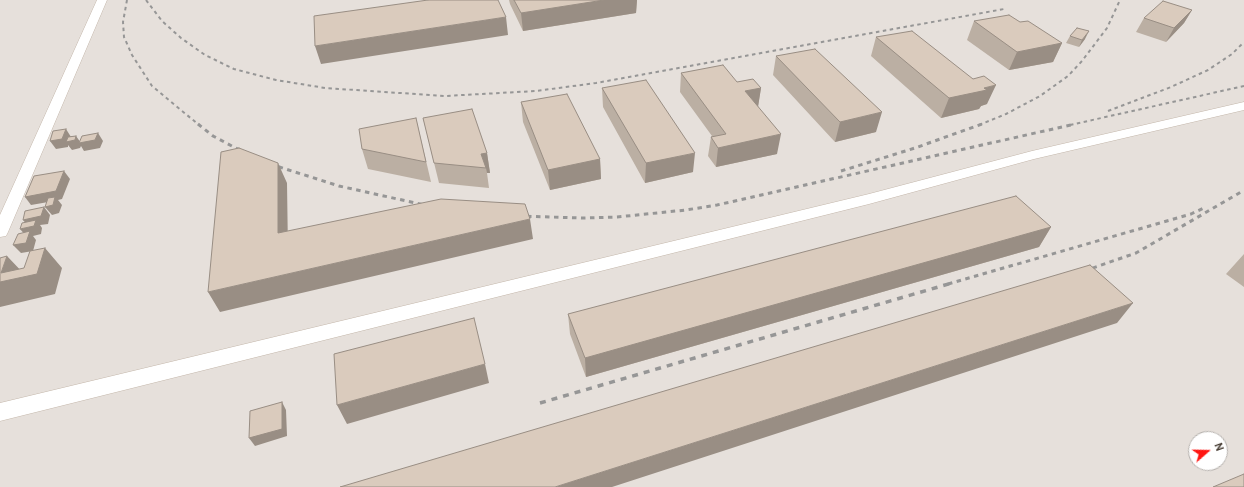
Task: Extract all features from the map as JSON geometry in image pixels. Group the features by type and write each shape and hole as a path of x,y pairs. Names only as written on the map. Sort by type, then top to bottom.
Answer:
{"lane":[{"path":"0,232 102,0"},
{"path":"0,412 869,199 1032,155 1244,106"}],"shaded area":[{"path":"0,0 1244,0 1244,487 0,487"}],"building":[{"path":"428,0 498,0 506,17 315,46 314,16"},
{"path":"514,0 604,0 521,13"},
{"path":"1163,1 1192,10 1174,28 1144,18"},
{"path":"1009,15 1020,22 1028,21 1062,43 1017,52 974,21"},
{"path":"1077,28 1089,31 1082,40 1070,36"},
{"path":"912,31 973,79 984,76 996,85 984,88 987,90 949,98 876,37"},
{"path":"815,49 882,112 840,122 776,56"},
{"path":"723,65 737,82 753,79 761,88 745,91 781,134 718,148 711,137 726,134 681,73"},
{"path":"646,80 695,153 646,163 602,88"},
{"path":"567,94 600,159 548,170 521,102"},
{"path":"472,109 487,153 481,154 486,168 434,163 423,118"},
{"path":"416,118 426,162 362,149 359,129"},
{"path":"66,129 62,139 50,141 53,131"},
{"path":"98,133 95,140 79,143 82,136"},
{"path":"76,136 75,140 66,142 68,137"},
{"path":"239,148 278,163 278,233 441,199 525,204 530,219 208,292 221,152"},
{"path":"64,171 56,191 25,197 34,176"},
{"path":"1016,196 1051,227 585,358 568,314"},
{"path":"55,197 53,205 45,207 48,198"},
{"path":"44,207 41,216 23,220 25,211"},
{"path":"36,220 34,226 20,229 22,223"},
{"path":"30,231 26,243 13,245 18,234"},
{"path":"45,248 37,274 0,282 0,258 7,256 1,273 24,268 30,251"},
{"path":"1090,265 1133,303 555,487 340,487"},
{"path":"474,318 485,364 337,405 334,354"},
{"path":"282,402 282,429 249,438 250,411"},
{"path":"1244,474 1244,487 1213,487"}],"railway":[{"path":"127,0 123,22 124,37 132,55 152,86 199,125"},
{"path":"146,0 162,21 181,38 205,55 234,69 276,80 325,88 445,96 536,91 596,83 1004,9"},
{"path":"979,125 1006,114 1040,96 1068,76 1082,61 1107,28 1120,0"},
{"path":"1108,111 1171,87 1208,70 1232,54 1244,42"},
{"path":"1070,125 1244,86"},
{"path":"198,124 213,136 247,154"},
{"path":"841,171 915,148 982,124"},
{"path":"518,216 582,218 617,217 686,210 717,205 1075,124"},
{"path":"270,164 339,186 429,206"},
{"path":"1084,271 1136,253 1241,192"},
{"path":"948,284 1191,214 1204,208"},
{"path":"540,403 952,283"}]}
